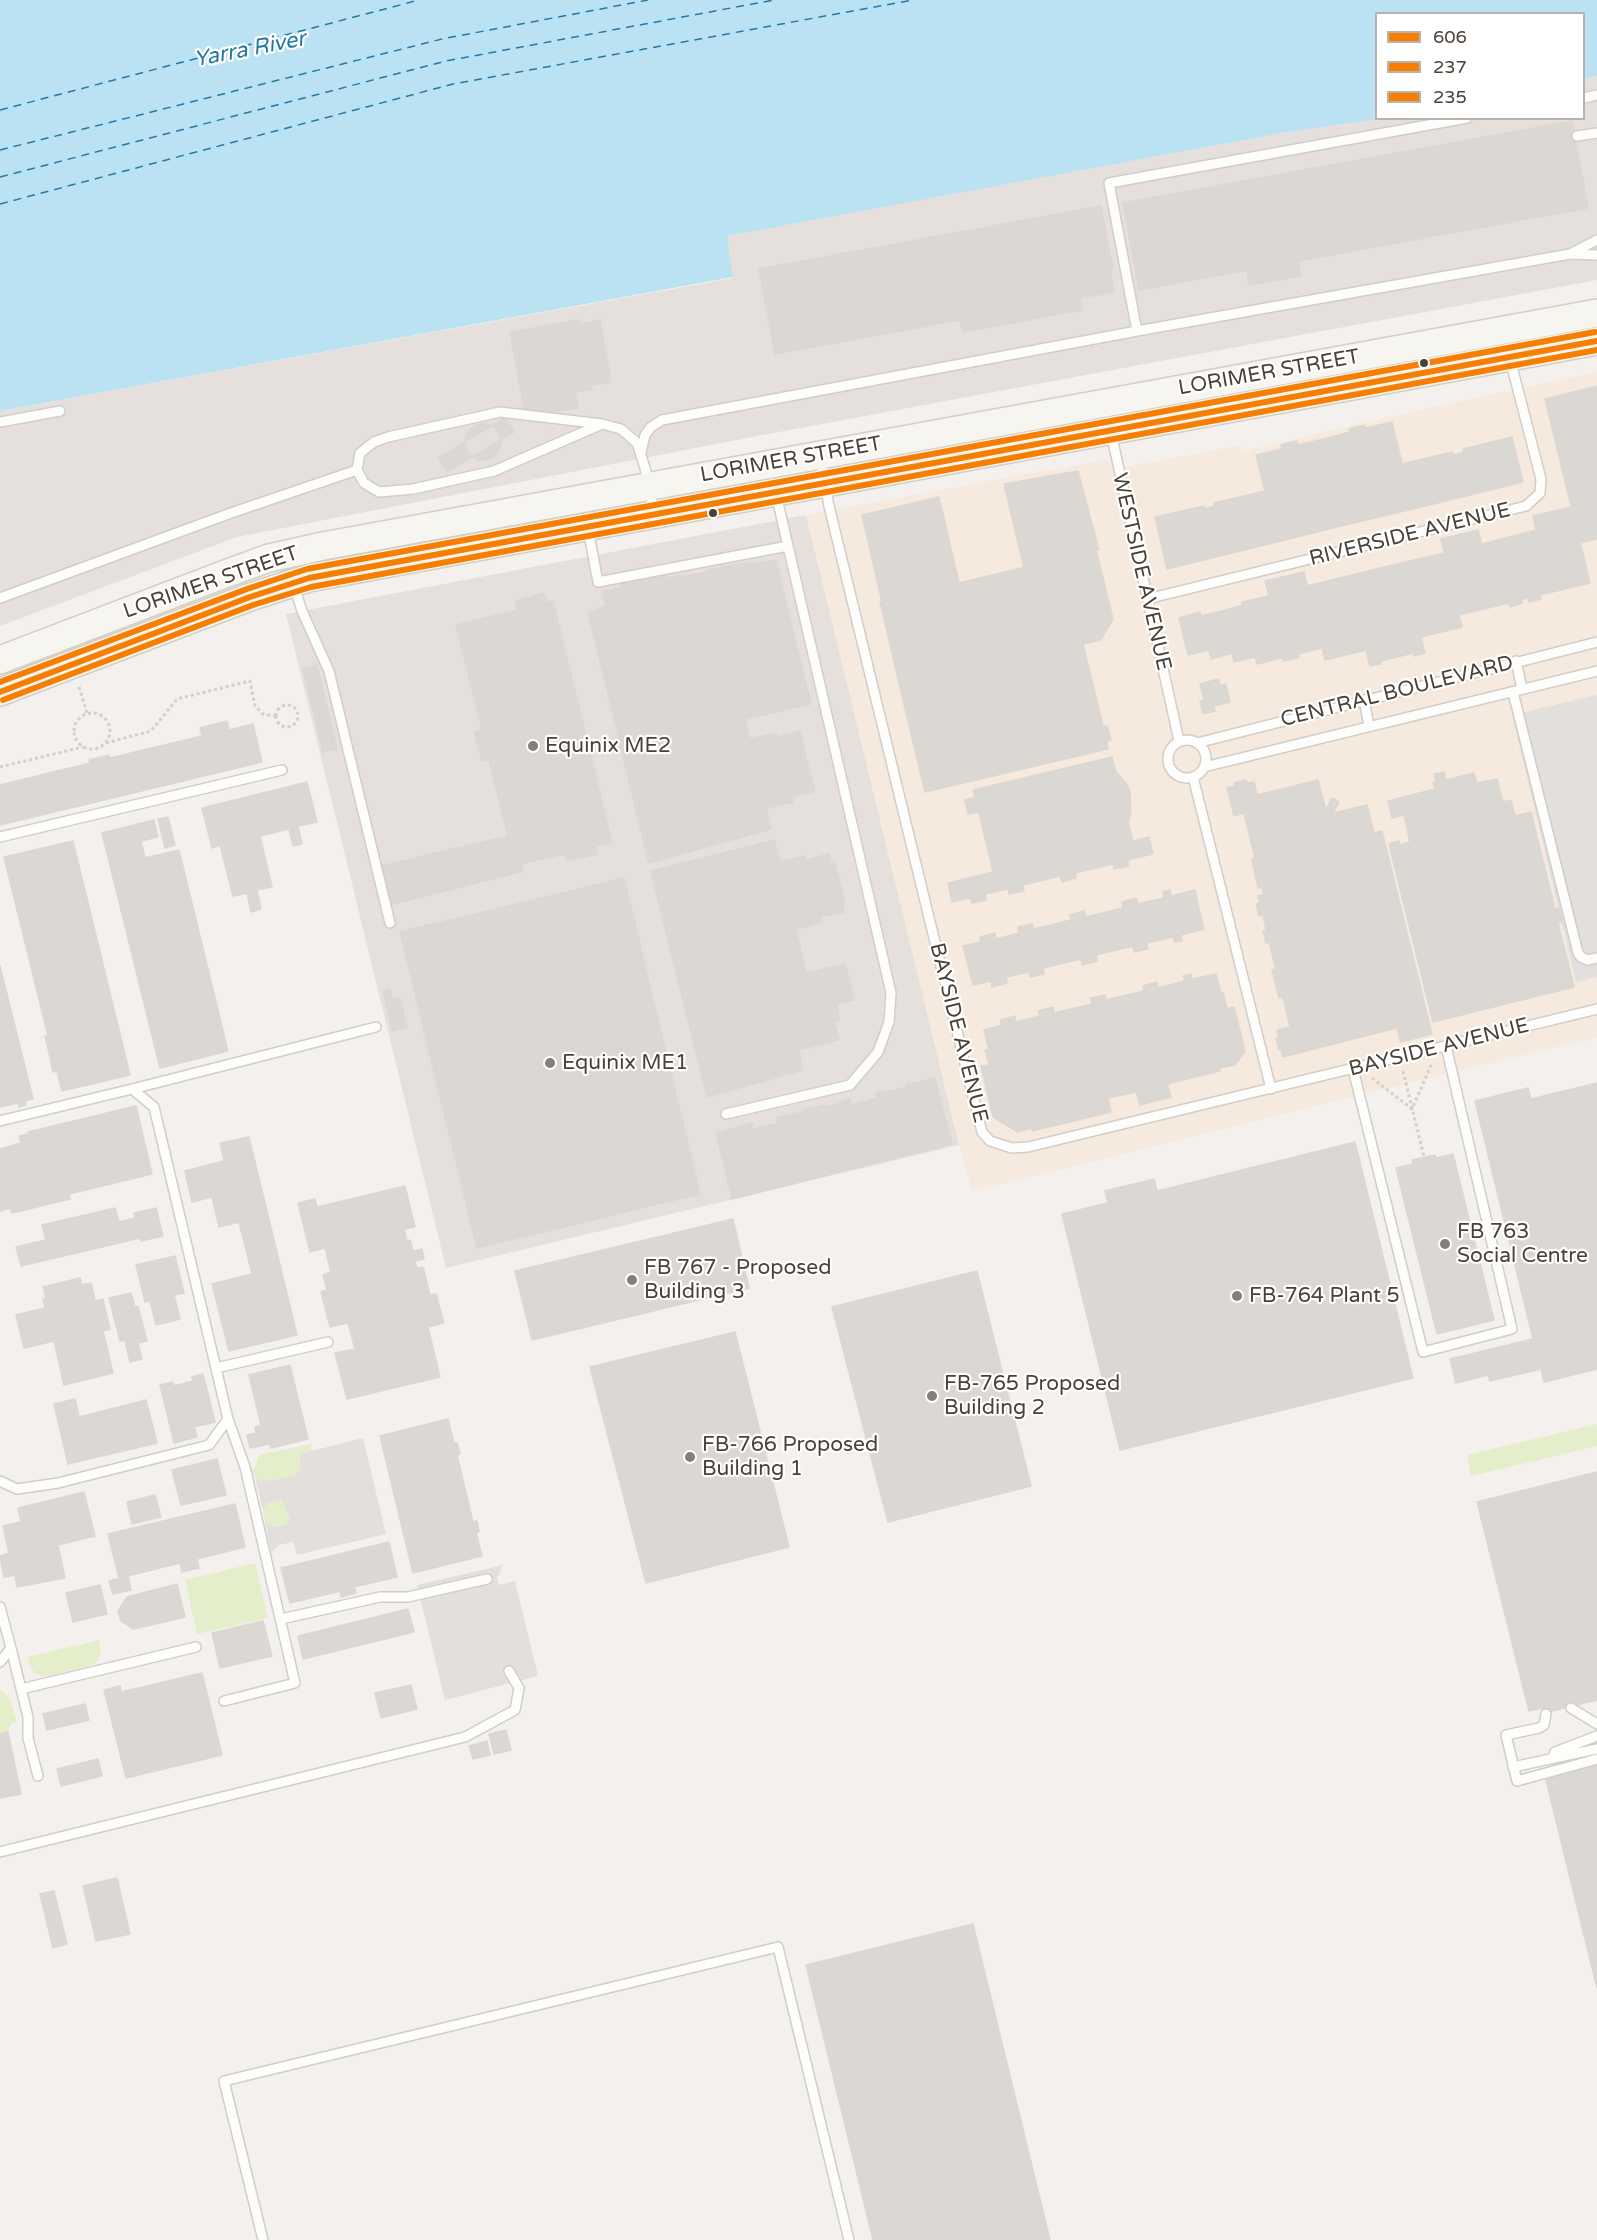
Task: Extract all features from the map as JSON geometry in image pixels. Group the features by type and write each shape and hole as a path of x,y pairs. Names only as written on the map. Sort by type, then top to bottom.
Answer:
{"main road":[{"name":"LORIMER STREET","path":"0,660 269,558 649,486 1597,313"},
{"name":"LORIMER STREET","path":"0,692 292,582 1597,341"},
{"path":"44,644 55,671"}],"lane":[{"path":"1137,331 1109,183 1456,120"},
{"path":"1578,136 1597,133"},
{"path":"1570,254 1594,242"},
{"path":"641,453 645,435 651,427 662,420 1137,331 1570,254 1597,255"},
{"name":"RIVERSIDE AVENUE","path":"1148,599 1526,506 1540,493 1541,479 1504,330"},
{"name":"WESTSIDE AVENUE","path":"1105,403 1179,741"},
{"path":"0,422 60,411"},
{"path":"603,424 495,471 413,489 379,492 364,483 357,470 360,453 374,442 500,412 603,424 626,432 637,443 654,515"},
{"name":"BAYSIDE AVENUE","path":"819,455 982,1132 990,1141 1012,1148 1028,1147 1597,1009"},
{"path":"726,1114 850,1085 878,1052 889,1022 891,993 770,464"},
{"path":"0,598 231,513 357,470"},
{"path":"588,526 598,582 788,546"},
{"path":"292,582 329,671 390,923"},
{"name":"CENTRAL BOULEVARD","path":"1197,743 1597,642"},
{"path":"1516,661 1525,742 1578,953 1588,960 1597,958"},
{"name":"CENTRAL BOULEVARD","path":"1204,767 1597,671"},
{"path":"1364,700 1369,726"},
{"path":"1179,741 1197,743 1206,757 1204,767 1193,777 1180,777 1170,769 1167,756 1179,741"},
{"path":"0,837 282,770"},
{"path":"1193,777 1270,1089"},
{"path":"0,1121 376,1027"},
{"path":"1355,1068 1423,1352 1512,1329 1442,1047"},
{"path":"132,1089 154,1107 228,1419 245,1467 295,1683 224,1701"},
{"path":"216,1368 328,1342"},
{"path":"0,1481 17,1489 58,1483 208,1445 228,1419"},
{"path":"281,1619 380,1597 408,1597 487,1579"},
{"path":"0,1607 28,1717 28,1738 38,1776"},
{"path":"21,1689 196,1647"},
{"path":"0,1662 10,1648"},
{"path":"0,1852 465,1737 515,1710 519,1688 509,1671"},
{"path":"1571,1708 1597,1724"},
{"path":"1546,1714 1544,1725 1539,1728 1506,1735 1517,1781 1597,1760"},
{"path":"1552,1757 1556,1752 1597,1736"},
{"path":"1514,1767 1597,1749"},
{"path":"263,2240 224,2081 778,1947 849,2240"}],"path":[{"path":"0,767 84,747 96,749 106,743 151,730 177,699 250,681 255,706 263,714 276,716"},
{"path":"79,687 87,713"},
{"path":"287,705 294,708 298,717 295,724 285,727 278,723 276,716 281,707 287,705"},
{"path":"84,747 75,738 73,732 77,720 87,713 99,713 107,721 110,732 106,743"},
{"path":"1412,1109 1442,1047"},
{"path":"1400,1057 1424,1157"},
{"path":"1355,1068 1412,1109"}],"shaded area":[{"path":"1597,75 1597,280 752,437 237,537 0,626 0,411 733,278 726,236 900,203 1375,118 1375,120 1585,120 1585,78"},
{"path":"1597,372 1597,1037 972,1191 806,515 1103,460 1128,467 1240,445 1244,451 1401,414"},
{"path":"806,515 959,1145 446,1268 286,614"},
{"path":"1597,695 1597,977 1576,982 1512,715"},
{"path":"363,1438 386,1534 297,1555 293,1542 279,1545 271,1553 265,1521 269,1525 279,1527 287,1524 289,1518 282,1499 267,1503 263,1511 255,1477 261,1481 294,1475 300,1470 300,1454"},
{"path":"503,1565 497,1578 499,1585 515,1581 538,1676 445,1700 417,1585"}],"green space":[{"path":"1597,1424 1597,1446 1471,1476 1467,1455"},
{"path":"311,1444 312,1451 300,1454 300,1470 294,1475 261,1481 252,1474 258,1457 263,1454"},
{"path":"277,1498 284,1501 289,1522 279,1527 269,1525 265,1521 263,1511 267,1503"},
{"path":"255,1563 268,1618 197,1634 185,1580"},
{"path":"99,1640 101,1656 93,1665 43,1677 34,1672 29,1664 28,1657"},
{"path":"0,1689 10,1699 17,1722 11,1724 6,1736 0,1738"}],"water":[{"name":"Yarra River","path":"0,0 1597,0 1597,76 1585,79 1585,12 1375,12 1375,119 1282,133 727,236 733,277 0,411"}],"building":[{"path":"1572,121 1588,208 1298,261 1301,276 1249,285 1247,270 1139,290 1123,203"},
{"path":"1101,206 1113,269 1110,269 1114,292 1080,298 1082,310 963,332 960,320 775,354 759,269"},
{"path":"579,320 580,324 600,320 611,382 591,385 592,389 523,402 510,332"},
{"path":"1597,386 1597,539 1580,543 1545,399"},
{"path":"575,392 578,408 526,417 523,402"},
{"path":"505,418 514,432 447,472 438,458"},
{"path":"1392,422 1413,509 1345,525 1324,439 1365,425 1366,428"},
{"path":"483,424 496,429 501,442 496,455 483,460 470,455 465,442 470,429"},
{"path":"1512,437 1523,482 1413,509 1402,464 1452,452 1453,455 1464,452 1463,449"},
{"path":"1324,439 1345,525 1277,542 1256,455 1282,449 1281,445 1297,441 1298,445"},
{"path":"1078,471 1099,550 1024,568 1004,484"},
{"path":"1265,491 1277,542 1167,569 1155,517 1204,506 1204,509 1215,506 1214,503"},
{"path":"939,497 959,583 882,602 862,515"},
{"path":"1572,507 1590,583 1540,595 1541,599 1529,602 1528,598 1524,599 1509,537 1536,530 1533,516"},
{"path":"1478,530 1482,544 1509,537 1524,599 1521,600 1522,603 1510,607 1509,603 1459,615 1441,539"},
{"path":"1096,550 1113,619 1101,640 1083,644 1085,652 902,696 880,602"},
{"path":"1444,553 1462,627 1421,637 1425,653 1397,657 1376,569"},
{"path":"776,560 811,704 745,719 623,755 588,613 606,606 602,591 621,588 620,583 663,576 664,578 681,575 681,577 751,562 752,564"},
{"path":"1376,569 1397,657 1370,666 1366,650 1325,660 1307,586"},
{"path":"1304,572 1322,648 1298,654 1299,658 1283,661 1282,658 1257,664 1242,602 1269,596 1265,581"},
{"name":"Equinix ME2","path":"544,593 547,603 553,601 612,842 596,846 597,854 567,861 565,854 521,864 523,871 390,905 381,866 508,836 489,760 482,761 474,732 482,730 456,625 517,610 515,601"},
{"path":"1243,605 1255,657 1234,662 1222,611"},
{"path":"1222,611 1232,653 1211,659 1209,650 1188,655 1179,618 1200,612 1201,616"},
{"path":"1085,652 1103,726 1107,726 1111,740 1107,741 1108,749 925,792 902,696"},
{"path":"317,665 337,749 323,752 303,669"},
{"path":"1218,679 1220,685 1226,684 1230,702 1214,706 1215,711 1203,714 1200,701 1204,700 1200,684"},
{"path":"745,719 750,739 776,733 777,737 800,731 807,762 635,807 623,755"},
{"path":"227,721 229,730 253,724 262,762 0,825 0,785 90,763 89,760 109,755 110,758 202,736 200,728"},
{"path":"1112,757 1116,772 1127,784 1130,792 1131,812 1128,822 1132,838 993,872 979,812 968,814 965,800 975,797 973,790"},
{"path":"807,762 815,791 792,797 793,802 766,808 771,829 649,863 635,807"},
{"path":"1444,772 1446,780 1474,773 1477,783 1497,779 1503,802 1511,800 1515,816 1531,812 1555,909 1559,908 1562,922 1558,923 1574,987 1433,1022 1389,844 1399,841 1400,845 1410,842 1404,815 1392,818 1388,801 1435,789 1434,774"},
{"path":"1246,780 1247,783 1254,782 1257,795 1290,787 1353,1039 1283,1057 1281,1049 1279,1050 1277,1030 1290,1027 1283,997 1279,998 1272,970 1276,969 1269,942 1266,943 1263,931 1266,930 1263,915 1259,916 1256,904 1260,903 1258,896 1264,894 1262,887 1258,888 1252,859 1255,858 1244,813 1234,816 1227,788 1235,786 1234,783"},
{"path":"1318,780 1326,810 1332,798 1339,802 1333,813 1367,805 1374,833 1382,831 1432,1034 1401,1042 1397,1028 1353,1039 1290,787"},
{"path":"307,782 317,822 298,826 302,844 293,846 289,829 260,836 272,887 257,890 261,909 251,912 247,893 233,896 220,845 212,848 202,808"},
{"path":"168,817 175,845 165,848 158,819"},
{"path":"154,820 158,837 141,841 145,858 179,850 228,1051 160,1068 102,833"},
{"path":"1149,837 1153,854 1127,860 1129,866 1114,869 1113,864 1075,873 1076,878 1062,882 1060,876 1023,885 1024,891 1009,894 1008,889 985,894 986,900 972,903 970,898 952,902 948,883 1132,838 1133,841"},
{"path":"774,840 780,862 805,856 806,860 829,854 831,864 835,863 845,902 842,903 844,912 821,917 822,922 796,929 806,973 845,964 854,1000 790,1015 803,1070 707,1097 651,871"},
{"path":"73,841 130,1075 62,1091 57,1071 53,1072 45,1036 48,1036 4,857"},
{"name":"Equinix ME1","path":"624,878 700,1194 477,1248 400,932"},
{"path":"1170,890 1171,896 1195,890 1199,909 968,965 963,946 981,942 980,937 995,933 996,939 1019,933 1018,927 1032,924 1034,929 1071,920 1070,915 1084,911 1086,917 1123,908 1122,902 1136,898 1138,904 1164,898 1163,892"},
{"path":"1199,909 1204,929 1181,935 1182,941 1175,942 1173,937 1147,943 1148,949 1134,952 1133,946 1096,955 1097,961 1082,965 1081,959 1043,968 1044,974 1030,977 1029,972 1006,977 1007,983 992,987 991,981 973,985 968,965"},
{"path":"0,966 33,1099 25,1101 26,1105 19,1107 18,1103 0,1107"},
{"path":"1191,974 1192,979 1216,974 1221,993 989,1050 984,1030 1002,1025 1000,1020 1015,1016 1016,1022 1040,1016 1038,1011 1053,1007 1054,1013 1092,1004 1090,998 1105,995 1106,1000 1144,991 1143,986 1157,982 1158,988 1185,981 1183,976"},
{"path":"390,989 392,1000 400,998 407,1027 392,1031 383,990"},
{"path":"1223,993 1227,1007 1221,1008 1222,1010 1234,1007 1245,1051 1235,1065 1167,1084 1171,1097 1140,1105 1136,1092 1108,1098 1111,1112 1032,1131 1032,1128 1018,1132 993,1117 981,1066 989,1065 985,1050"},
{"path":"837,1003 839,1020 834,1022 839,1040 798,1050 790,1015"},
{"path":"935,1078 952,1144 732,1199 716,1133 752,1123 753,1129 778,1123 777,1117 850,1099 851,1105 877,1098 876,1093 906,1088 906,1085"},
{"path":"1597,1083 1597,1369 1544,1382 1541,1369 1490,1381 1488,1375 1456,1383 1450,1359 1533,1339 1475,1101 1528,1088 1531,1099"},
{"path":"136,1106 152,1174 69,1194 70,1199 12,1213 10,1208 0,1211 0,1149 21,1143 19,1136 29,1134 28,1132"},
{"path":"249,1137 297,1335 229,1351 212,1284 252,1274 239,1222 219,1227 212,1197 192,1202 185,1171 224,1161 220,1143"},
{"name":"FB-764 Plant 5","path":"1355,1142 1413,1378 1120,1450 1062,1214 1108,1203 1105,1191 1154,1179 1157,1191"},
{"name":"FB 763 Social Centre","path":"1453,1154 1494,1320 1437,1334 1396,1168 1413,1164 1412,1160"},
{"path":"405,1186 415,1227 404,1229 407,1241 410,1240 413,1251 422,1249 424,1259 415,1261 417,1268 423,1267 430,1295 436,1294 444,1323 428,1327 440,1377 347,1399 335,1353 355,1349 348,1323 330,1327 321,1292 327,1290 323,1275 331,1272 325,1248 310,1252 298,1203 315,1199 317,1207"},
{"path":"115,1208 119,1222 135,1218 134,1213 156,1208 163,1236 141,1241 140,1238 21,1266 16,1247 46,1240 42,1225"},
{"name":"FB 767 - Proposed Building 3","path":"733,1219 749,1288 532,1340 515,1271"},
{"path":"175,1256 184,1293 174,1295 180,1319 156,1325 150,1301 145,1302 136,1265"},
{"name":"FB-765 Proposed Building 2","path":"977,1271 1031,1486 888,1522 832,1307"},
{"path":"80,1278 82,1285 91,1283 95,1301 103,1299 110,1329 103,1331 113,1373 64,1385 54,1341 24,1348 16,1315 45,1308 43,1299 46,1298 43,1287"},
{"path":"131,1293 135,1307 138,1306 147,1341 138,1343 142,1359 130,1362 125,1340 120,1341 109,1298"},
{"name":"FB-766 Proposed Building 1","path":"735,1332 789,1547 646,1583 590,1367"},
{"path":"290,1365 308,1439 271,1448 270,1444 250,1448 247,1435 256,1433 255,1427 261,1425 249,1375"},
{"path":"203,1374 215,1422 194,1427 197,1437 174,1443 160,1385 173,1382 174,1386 193,1381 192,1377"},
{"path":"75,1399 79,1417 146,1400 157,1443 68,1464 54,1404"},
{"path":"448,1419 454,1443 457,1443 460,1454 457,1455 473,1522 477,1521 479,1532 476,1532 482,1556 413,1573 380,1436"},
{"path":"217,1459 226,1495 181,1505 172,1470"},
{"path":"1597,1472 1597,1700 1544,1713 1542,1708 1529,1711 1477,1502"},
{"path":"84,1492 95,1536 58,1545 65,1578 17,1587 15,1575 4,1577 0,1556 9,1553 3,1526 21,1522 18,1508"},
{"path":"155,1495 161,1517 132,1524 127,1502"},
{"path":"235,1504 245,1547 197,1559 199,1568 182,1572 180,1563 119,1578 108,1534"},
{"path":"389,1542 397,1577 354,1587 356,1593 341,1597 340,1591 290,1603 281,1568"},
{"path":"128,1576 131,1590 113,1594 109,1581"},
{"path":"177,1584 185,1617 134,1629 121,1621 118,1611 127,1597"},
{"path":"100,1585 107,1614 73,1622 66,1593"},
{"path":"408,1609 414,1632 303,1659 298,1636"},
{"path":"263,1621 272,1656 220,1668 212,1633"},
{"path":"202,1673 222,1755 126,1778 104,1690 120,1686 121,1692"},
{"path":"411,1685 417,1709 381,1718 375,1693"},
{"path":"85,1704 89,1720 47,1730 43,1714"},
{"path":"506,1730 511,1750 494,1754 489,1734"},
{"path":"8,1732 21,1794 0,1798 0,1734"},
{"path":"487,1741 490,1755 473,1759 469,1746"},
{"path":"98,1759 102,1776 61,1786 57,1769"},
{"path":"1597,1763 1597,1988 1545,1776"},
{"path":"117,1878 130,1934 96,1941 83,1886"},
{"path":"54,1891 67,1944 53,1948 40,1894"},
{"path":"973,1924 1050,2240 873,2240 806,1965"}],"ferry route":[{"path":"0,110 419,0"},
{"path":"0,150 442,39 648,0"},
{"path":"0,177 446,61 774,0"},
{"path":"0,204 453,84 913,0"}],"transit line":[{"name":"235","path":"0,682 247,589 307,569 1595,332"},
{"name":"606","path":"0,692 250,597 309,578 1597,341"},
{"name":"237","path":"3,700 253,605 311,587 1597,350"}],"place":[{"name":"Equinix ME2","path":"533,746"},
{"name":"Equinix ME1","path":"550,1063"},
{"name":"FB 763 Social Centre","path":"1445,1244"},
{"name":"FB 767 - Proposed Building 3","path":"632,1280"},
{"name":"FB-764 Plant 5","path":"1237,1296"},
{"name":"FB-765 Proposed Building 2","path":"932,1396"},
{"name":"FB-766 Proposed Building 1","path":"690,1457"}]}
